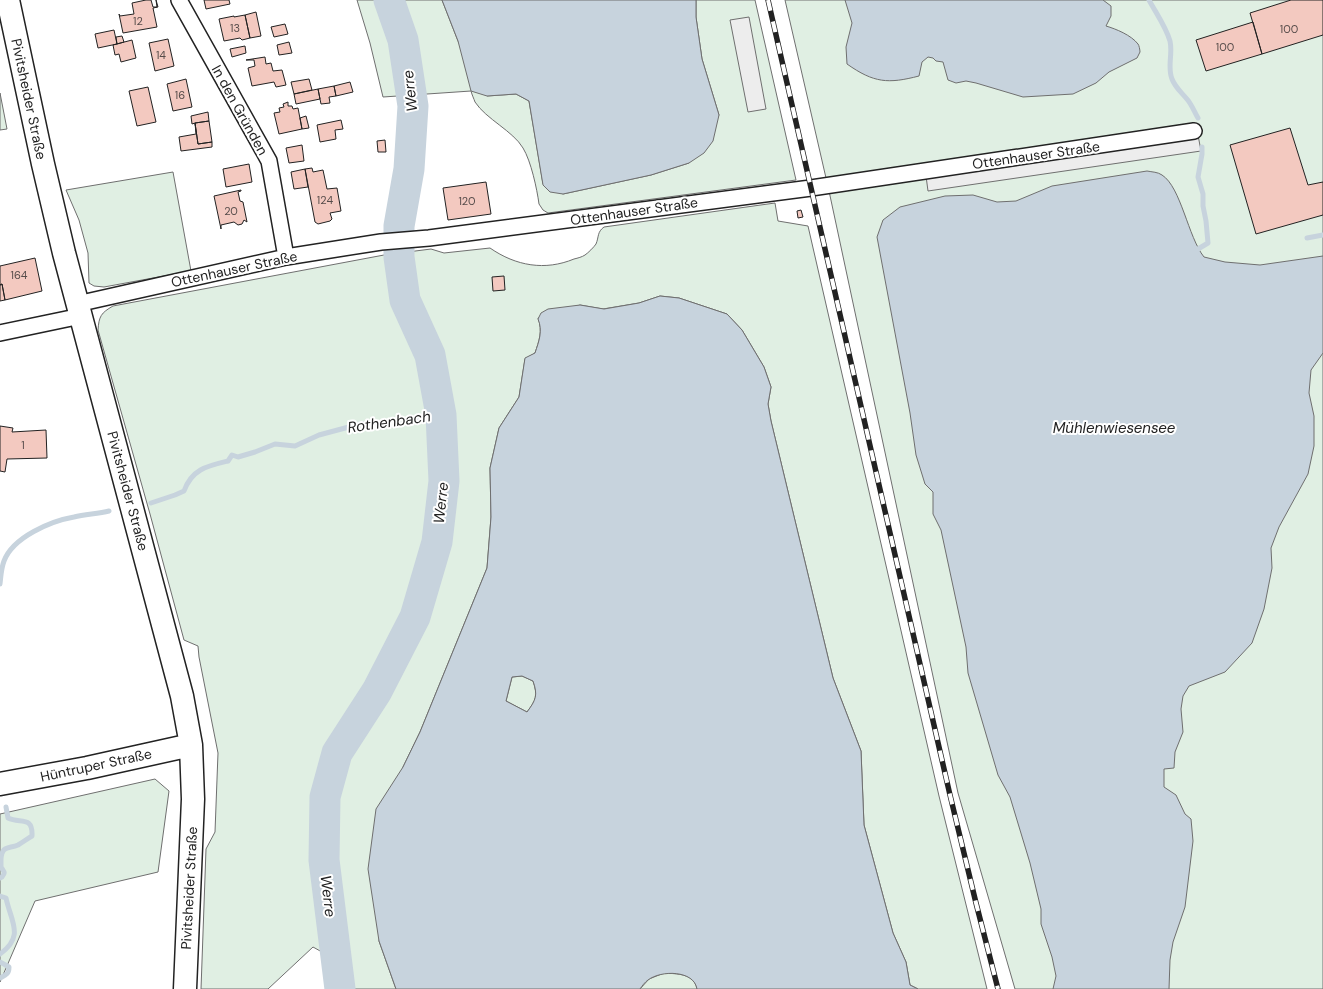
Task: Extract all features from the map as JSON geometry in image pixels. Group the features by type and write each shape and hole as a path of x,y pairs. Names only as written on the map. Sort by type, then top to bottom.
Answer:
{"main road":[{"name":"Pivitsheider Straße","path":"8,0 64,253 180,687 191,745 193,799 185,989"},
{"name":"Hüntruper Straße","path":"0,784 87,768 191,745"}],"street":[{"name":"In den Gründen","path":"180,0 268,161 286,257"},
{"name":"Ottenhauser Straße","path":"0,332 286,257 381,242 429,238 811,188 1194,131"}],"green space":[{"path":"357,0 442,0 458,41 487,96 516,94 529,101 543,184 563,194 651,175 689,163 719,115 702,59 696,17 696,0 755,0 796,180 548,213 539,204 531,167 523,148 513,136 480,108 475,102 471,91 383,97"},
{"path":"785,0 1323,0 1323,989 1015,989 958,793 829,191"},
{"path":"0,93 7,129 0,130"},
{"path":"173,172 191,271 104,287 94,286 89,283 88,253 79,220 66,190"},
{"path":"775,203 778,221 808,226 939,796 987,989 918,989 910,985 906,962 893,933 864,825 861,751 833,678 771,421 768,404 771,387 764,367 742,330 727,314 679,298 660,296 639,303 603,309 580,305 538,318 540,336 538,344 535,353 525,359 519,397 499,428 490,468 491,517 487,568 420,732 403,767 379,941 396,989 328,989 322,952 313,947 268,989 201,989 206,849 215,832 218,753 198,646 184,640 98,330 101,315 113,306 384,255 431,249 444,253 490,248 520,263 542,266 552,265 585,255 596,244 599,233 604,227"},
{"path":"522,676 533,681 536,694 527,712 506,701 512,677"},
{"path":"155,779 169,791 158,872 35,901 0,982 0,814"},
{"path":"664,973 689,977 697,989 640,989 649,979"}],"shaded area":[{"path":"749,17 766,109 748,112 730,20"},
{"path":"1198,135 1201,151 928,191 926,176"}],"water":[{"path":"442,0 696,0 696,17 702,59 719,115 713,141 704,153 689,163 651,175 563,194 550,192 543,185 529,101 516,94 487,96 471,91 458,41"},
{"path":"845,0 1103,0 1111,6 1111,16 1106,26 1119,31 1135,41 1140,52 1137,58 1109,72 1096,83 1073,94 1023,97 976,83 966,81 956,83 948,80 943,62 928,57 922,62 919,76 890,81 882,80 865,75 847,64 846,47 852,23"},
{"name":"Mühlenwiesensee","path":"1147,171 1160,174 1169,181 1198,248 1204,257 1225,262 1260,265 1323,256 1323,353 1311,370 1309,393 1314,416 1314,446 1308,474 1279,527 1271,548 1272,568 1264,609 1252,643 1225,672 1189,686 1183,696 1181,709 1183,732 1175,752 1174,768 1164,769 1164,787 1176,795 1185,814 1191,819 1193,841 1185,907 1173,942 1170,960 1169,989 1053,989 1056,976 1041,924 1041,909 1030,863 1010,797 998,775 968,673 966,647 941,530 933,514 933,492 925,484 916,455 877,237 883,220 900,207 945,196 973,195 997,202 1016,201 1052,186"},
{"path":"660,296 679,298 727,314 742,330 764,367 771,387 768,404 771,421 833,678 861,751 864,825 893,933 906,962 910,985 918,989 697,989 695,983 690,978 684,975 668,973 654,977 640,989 396,989 379,941 368,869 376,809 403,767 420,732 487,568 491,517 490,468 499,428 519,397 525,358 535,353 539,340 540,328 538,319 541,313 548,309 580,305 604,309 639,303","holes":["522,676 533,681 535,697 527,712 506,701 512,677"]}],"building":[{"path":"151,0 153,7 157,7 156,0 158,7 153,8 157,27 123,33 119,14 120,16 134,14 132,3"},
{"path":"204,0 229,0 230,4 206,9"},
{"path":"1291,0 1323,0 1323,35 1262,54 1250,13"},
{"path":"256,12 261,36 250,38 245,15"},
{"path":"245,15 250,38 224,41 219,19"},
{"path":"1253,22 1262,54 1206,71 1196,40"},
{"path":"285,24 288,34 274,37 271,27"},
{"path":"114,30 117,44 98,48 95,34"},
{"path":"122,36 124,42 117,44 116,37"},
{"path":"168,39 174,66 155,71 149,43"},
{"path":"132,40 136,58 121,62 119,54 115,55 113,45"},
{"path":"289,42 292,53 279,55 277,45"},
{"path":"245,46 246,53 232,57 230,49"},
{"path":"265,57 266,64 271,63 273,71 282,70 286,85 276,87 274,82 252,86 248,68 255,66 254,60 246,60"},
{"path":"186,79 192,107 173,111 167,84"},
{"path":"309,79 312,90 294,94 291,82"},
{"path":"350,82 353,92 336,96 334,86"},
{"path":"334,86 336,96 329,97 330,103 321,104 318,89"},
{"path":"148,87 156,122 137,126 129,91"},
{"path":"318,89 320,99 296,104 294,94"},
{"path":"288,102 288,106 292,106 293,109 298,108 302,129 279,134 274,113 280,112 279,108 284,107 283,104"},
{"path":"208,112 209,121 192,124 191,116"},
{"path":"306,116 309,128 302,129 300,118"},
{"path":"341,120 343,129 335,130 336,139 320,142 317,125"},
{"path":"209,121 212,142 198,144 195,123"},
{"path":"195,123 198,144 212,142 212,147 181,151 179,137 196,134"},
{"path":"1290,128 1308,185 1323,182 1323,215 1256,234 1230,145"},
{"path":"385,140 386,152 378,152 377,141"},
{"path":"302,145 304,161 289,163 286,148"},
{"path":"249,164 252,182 226,187 223,169"},
{"path":"312,168 313,172 323,170 327,189 337,188 341,211 330,213 332,219 330,221 318,224 315,222 305,169"},
{"path":"305,169 308,187 294,189 291,172"},
{"path":"486,182 491,214 448,220 443,188"},
{"path":"241,190 238,192 240,201 243,202 247,222 244,220 242,224 238,225 234,222 221,225 221,229 214,196"},
{"path":"801,210 803,217 798,218 797,211"},
{"path":"35,258 42,291 5,300 2,284 0,285 0,266"},
{"path":"504,276 505,290 493,291 492,277"},
{"path":"2,284 5,300 0,301 0,285"},
{"path":"0,426 13,428 12,432 46,430 47,458 7,459 5,472 0,471"}],"waterway":[{"name":"Werre","path":"340,989 324,860 325,797 337,753 377,691 415,617 437,542 444,481 441,415 430,355 405,300 399,257 399,226 409,169 413,106 403,40 389,0"},
{"path":"1149,0 1170,41 1170,70 1172,79 1198,118"},
{"path":"1198,249 1208,243 1203,194 1198,177 1202,147"},
{"path":"1307,238 1323,235"},
{"name":"Rothenbach","path":"151,503 184,491 196,473 207,467 228,461 232,455 238,457 275,444 295,446 319,435 360,424 402,424 441,415"},
{"name":"Rothenbach","path":"0,584 4,561 9,552 24,538 55,522 109,511"},
{"name":"Rothenbach","path":"0,878 4,873 1,867 4,849 18,845 32,836 30,825 25,821 8,818 6,807"},
{"name":"Rothenbach","path":"0,896 6,898 14,928 12,941 0,954"},
{"name":"Rothenbach","path":"0,962 9,967 7,974 0,978"}],"railway":[{"path":"768,0 950,795 998,989"}]}
